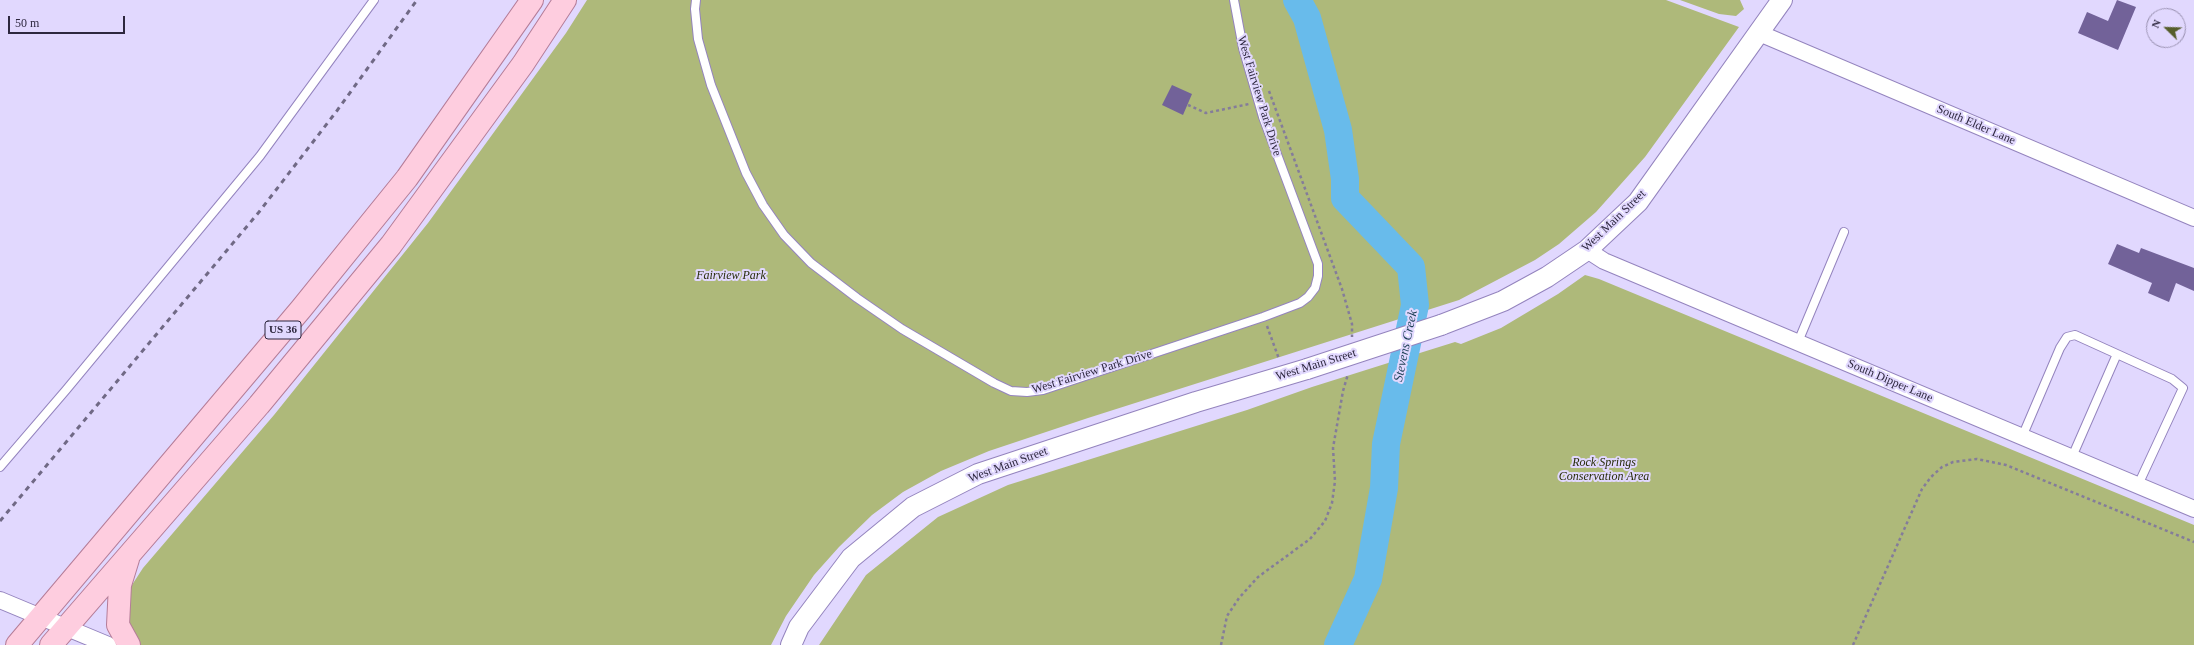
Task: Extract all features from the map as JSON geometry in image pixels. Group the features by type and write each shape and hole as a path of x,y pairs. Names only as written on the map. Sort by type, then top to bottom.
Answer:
{"main road":[{"name":"US 36","path":"17,645 90,556 301,309 407,178 532,0"},
{"name":"US 36","path":"51,645 274,387 391,245 523,64 565,0"},
{"path":"129,554 120,585 117,606 118,625 129,645"}],"street":[{"name":"West Main Street","path":"791,645 799,627 851,558 913,507 978,474 1196,402 1307,369 1441,325 1503,301 1546,277 1587,250 1638,202 1759,33 1778,1"},
{"name":"South Elder Lane","path":"1759,33 2194,218"},
{"name":"South Dipper Lane","path":"1587,250 1604,261 2194,509"},
{"path":"0,600 108,645"}],"lane":[{"path":"0,467 71,384 260,156 374,0"},
{"name":"West Fairview Park Drive","path":"696,0 695,9 698,39 711,85 746,173 763,205 784,235 811,263 857,298 974,373 1011,391 1027,392 1043,390 1263,317 1300,303 1308,297 1315,288 1318,276 1318,264 1292,199 1258,102 1243,48 1234,0"},
{"path":"1798,342 1844,232"},
{"path":"2022,437 2067,337 2075,335 2172,379 2183,388 2138,485"},
{"path":"2072,457 2117,354"}],"path":[{"path":"1268,86 1342,289 1352,324 1351,340"},
{"path":"1188,105 1206,113 1258,102"},
{"path":"1263,317 1280,359"},
{"path":"1221,645 1227,616 1239,598 1258,577 1310,539 1325,521 1332,503 1335,481 1333,448 1343,391 1350,370"},
{"path":"1853,645 1922,489 1931,477 1942,467 1953,462 1977,459 2006,465 2194,542"}],"green space":[{"name":"Fairview Park","path":"587,0 1666,0 1739,27 1645,157 1596,212 1559,244 1535,260 1459,300 1088,418 989,451 941,471 903,492 872,515 839,547 814,575 786,616 771,645 140,645 132,637 126,624 130,588 143,568 274,415 428,223 566,33"},
{"path":"1680,0 1740,0 1744,9 1736,16 1719,14"},
{"name":"Rock Springs Conservation Area","path":"1585,275 1599,279 2194,525 2194,645 819,645 866,575 938,517 1008,485 1247,410 1312,387 1455,342 1461,344 1501,328 1558,294"}],"building":[{"path":"2117,0 2136,7 2118,50 2078,33 2087,12 2108,21"},
{"path":"1172,85 1192,94 1183,115 1162,105"},
{"path":"2117,244 2139,253 2141,248 2194,268 2194,291 2176,283 2169,302 2148,293 2152,283 2108,264"}],"waterway":[{"name":"Stevens Creek","path":"1297,0 1307,18 1338,130 1345,179 1345,198 1411,267 1415,305 1386,444 1384,488 1368,579 1338,645"}],"railway":[{"path":"0,521 259,212 336,112 417,0"}]}
